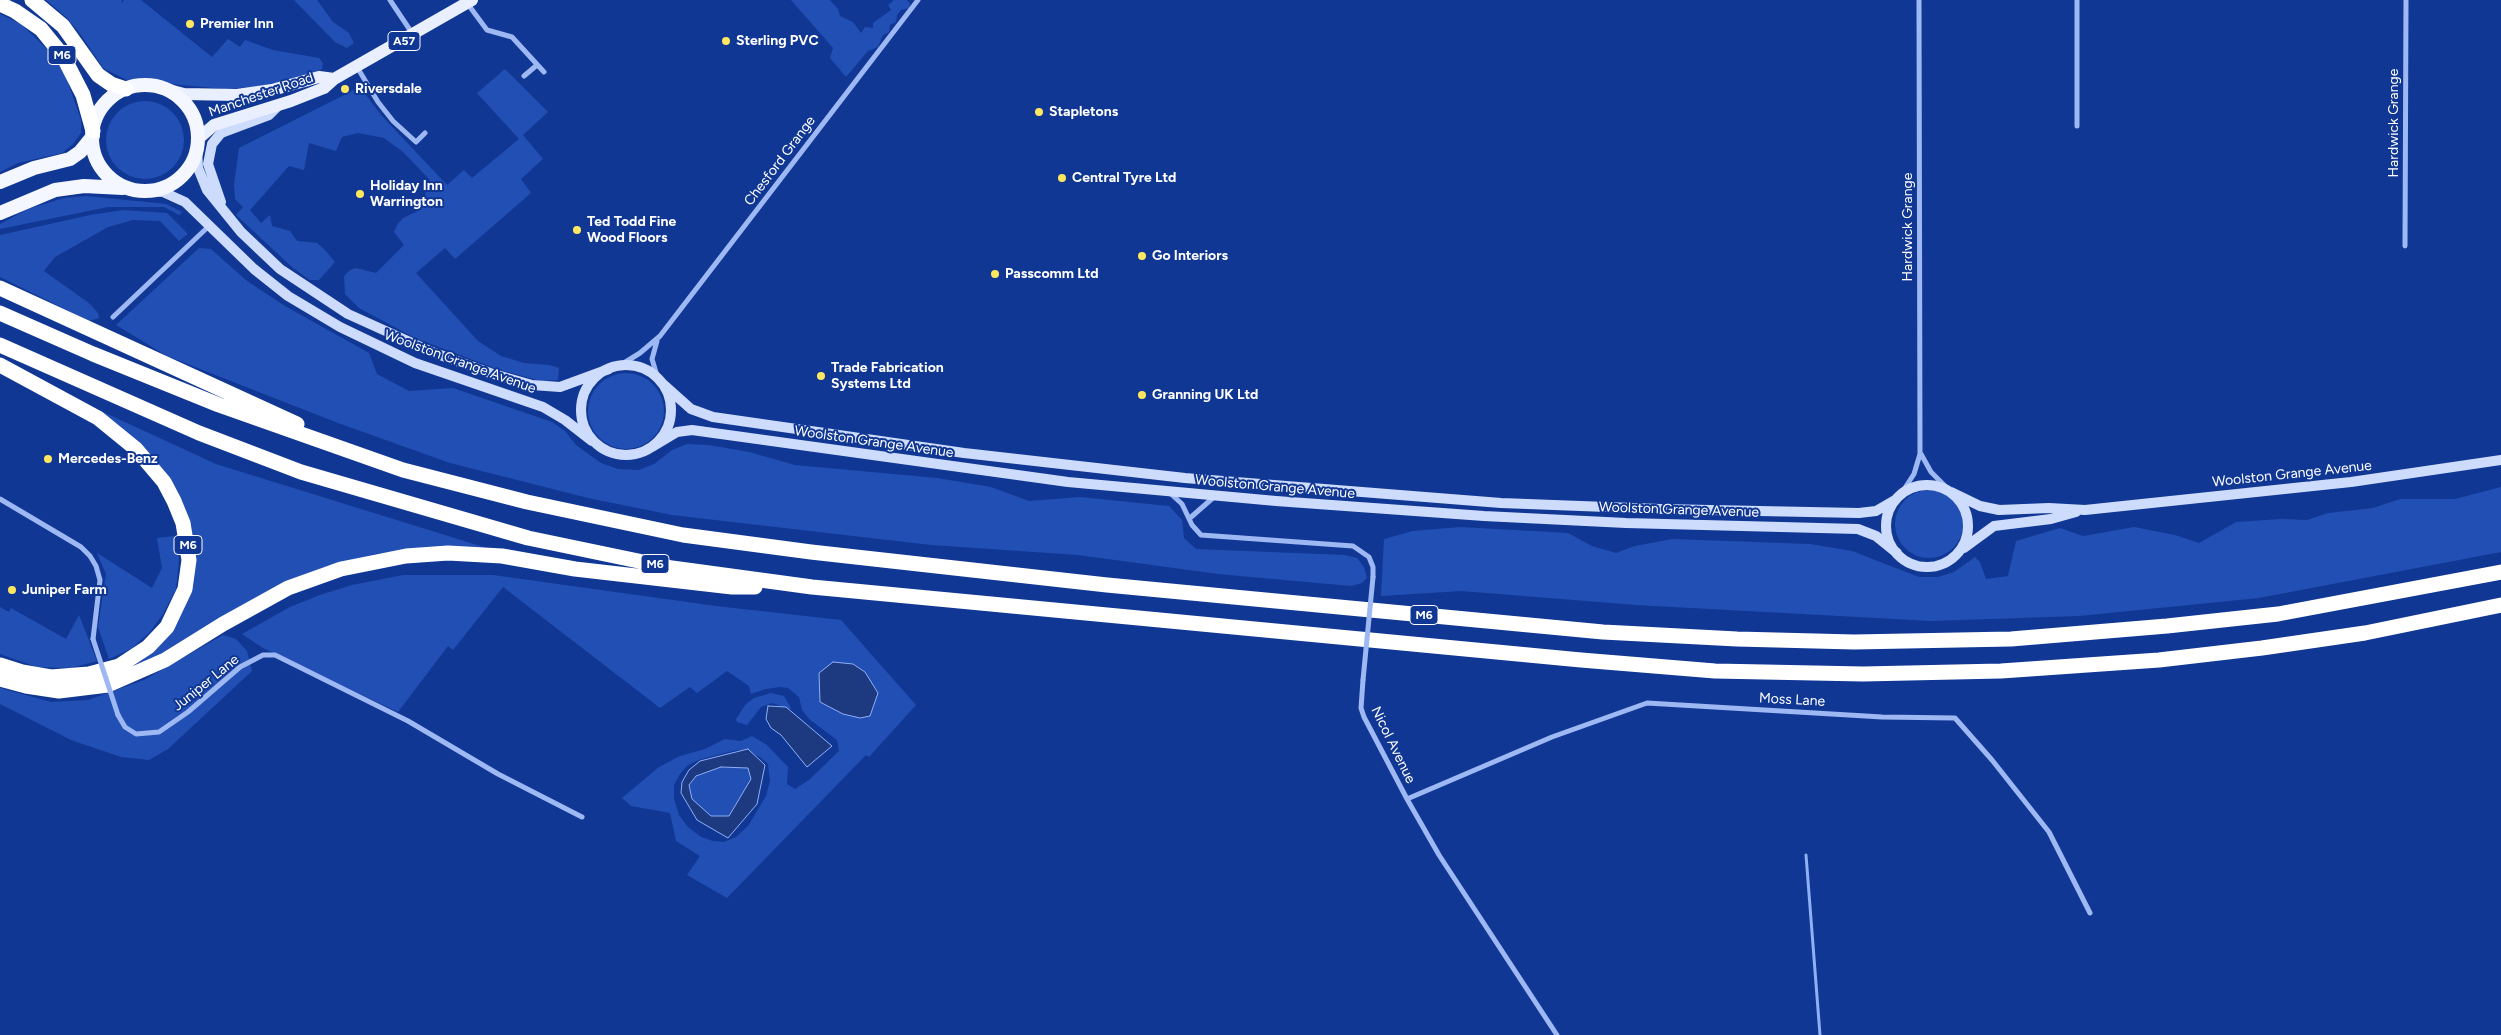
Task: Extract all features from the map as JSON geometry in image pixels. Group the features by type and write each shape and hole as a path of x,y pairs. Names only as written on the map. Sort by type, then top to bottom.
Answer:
{"highway":[{"name":"M6","path":"32,0 63,26 98,75 111,84 126,89"},
{"name":"M6","path":"0,4 28,19 41,29 58,49 83,96 93,133"},
{"name":"A57","path":"0,213 41,194 68,187 99,186 150,191 162,189 180,179 189,168 198,144 196,122 190,109 180,98 165,89 142,86 126,89"},
{"path":"0,182 34,168 70,159 80,152 93,133 104,106 126,89"},
{"name":"A57","path":"93,133 94,152 100,165 110,177 129,189"},
{"name":"M6","path":"0,288 253,402 356,453"},
{"name":"M6","path":"0,313 93,354 219,405 403,470 528,502 683,535 811,552 1127,587 1603,632 1737,639 1854,642 2011,639 2167,626 2288,612 2501,572"},
{"name":"M6","path":"0,345 199,432 301,472 528,538 672,568 812,587 1581,660 1715,671 1863,674 2001,672 2169,659 2365,633 2501,605"},
{"name":"M6","path":"0,365 98,418 136,450 164,482 174,501 183,523 189,560 185,589 174,617 159,637 127,661 103,671 72,677 35,675 0,665"},
{"name":"M6","path":"0,679 26,686 59,691 108,685 165,660 223,624 288,588 356,565 406,556 448,553 502,556 576,569 732,587 812,587"}],"main road":[{"name":"Manchester Road","path":"198,144 214,125 280,105 324,88 334,79 470,2"},
{"name":"Manchester Road","path":"165,89 184,94 237,95 272,90 319,77 334,79"},
{"path":"222,207 208,164 212,144 221,133 269,115 280,105"},
{"name":"Woolston Grange Avenue","path":"198,144 198,168 207,190 258,250 296,281 348,314 432,352 490,373 550,388 571,384 614,367"},
{"name":"Woolston Grange Avenue","path":"150,191 163,192 191,206 254,269 282,292 340,327 415,363 543,407 566,420 592,441"},
{"path":"614,367 640,367 660,381 669,397 671,411 669,425 662,437 652,447 632,455 621,455 600,448 592,441 585,429 581,415 582,400 587,387 597,376 614,367"},
{"name":"Woolston Grange Avenue","path":"660,381 691,409 713,417 964,454 1175,477 1481,501 1660,509 1859,513 1876,511 1898,497"},
{"name":"Woolston Grange Avenue","path":"652,447 678,432 692,430 1068,482 1215,496 1484,516 1626,523 1849,528 1876,536 1897,553"},
{"name":"Woolston Grange Avenue","path":"1959,552 1994,526 2051,519 2084,510 2341,483 2501,460"},
{"path":"1924,484 1941,486 1950,491 1964,507 1969,527 1966,540 1959,552 1943,564 1923,567 1909,562 1897,553 1887,533 1889,510 1898,497 1924,484"},
{"name":"Woolston Grange Avenue","path":"1950,491 1980,506 1999,510 2049,508 2084,510"}],"street":[{"path":"390,0 413,35"},
{"name":"Chesford Grange","path":"614,367 640,353 660,336 918,0"},
{"name":"Hardwick Grange","path":"1898,497 1914,474 1920,454 1918,0"},
{"path":"2077,0 2077,126"},
{"name":"Hardwick Grange","path":"2405,246 2406,0"},
{"path":"470,2 487,30 512,37 544,72"},
{"path":"524,76 537,64"},
{"path":"357,67 378,102 393,121 416,142 425,134"},
{"path":"113,317 209,226"},
{"name":"Chesford Grange","path":"660,336 652,359 660,381"},
{"path":"1920,454 1931,472 1950,491"},
{"name":"Nicol Avenue","path":"1168,492 1182,504 1196,531 1207,537 1353,546 1369,557 1373,567 1373,577 1361,708 1364,717 1439,855 1556,1035"},
{"path":"1190,518 1215,496"},
{"name":"Juniper Lane","path":"0,499 82,547 96,566 100,580 93,639 118,715 126,728 136,734 159,732 188,712 240,667 263,655 275,655 408,721 498,774 582,818"},
{"name":"Moss Lane","path":"1407,799 1552,737 1647,703 1882,716 1954,718 1992,760 2049,832 2090,913"}],"shaded area":[{"path":"46,0 122,0 121,4 124,0 141,0 212,57 228,39 240,47 245,40 273,50 319,58 323,63 322,69 312,76 253,87 225,89 127,80 103,68 81,35 66,17"},
{"path":"294,0 317,0 333,22 349,33 354,43 347,48 335,42"},
{"path":"791,0 830,0 838,9 840,16 853,22 861,33 865,27 873,28 873,23 891,10 888,5 894,0 907,0 910,3 909,8 901,10 897,15 896,22 890,25 889,32 883,35 878,47 868,51 846,77 830,58 833,48"},
{"path":"0,14 21,24 49,51 65,74 81,120 81,133 73,144 62,153 18,163 0,172"},
{"path":"505,69 548,112 523,135 543,159 521,179 531,193 455,259 445,248 416,273 478,341 501,356 524,363 549,365 559,368 558,380 541,381 497,369 415,338 359,308 345,294 344,276 350,270 356,268 376,273 404,245 394,232 403,218 420,210 430,180 403,152 384,138 358,133 342,137 336,151 309,143 304,170 289,166 250,210 261,223 270,215 272,226 290,231 297,241 317,243 325,250 335,262 319,280 310,280 293,268 236,215 243,207 235,199 234,185 239,148 360,87 381,115 447,185 464,170 472,178 519,139 477,93"},
{"path":"145,101 160,104 173,112 181,125 184,140 181,155 173,168 160,176 145,179 130,176 117,168 109,155 106,140 109,125 117,112 130,104"},
{"path":"86,196 166,204 182,212 179,215 164,207 108,207 0,229 0,224 28,209 64,198"},
{"path":"124,210 167,213 188,234 179,241 160,221 133,220 108,227 55,257 44,271 89,303 98,313 99,318 89,321 0,277 0,235 90,215"},
{"path":"199,248 211,249 247,281 285,306 369,353 377,374 409,391 453,388 552,422 565,431 576,445 601,463 618,469 639,470 654,464 672,450 687,444 709,445 749,452 795,465 937,478 991,487 1029,501 1080,497 1169,506 1182,520 1184,538 1196,549 1345,555 1357,558 1364,567 1367,578 1362,583 1351,586 1218,574 1078,555 931,545 672,515 588,498 450,463 338,423 167,356 116,325"},
{"path":"626,373 640,376 653,384 661,397 664,411 661,425 653,438 640,446 626,449 612,446 599,438 591,425 588,411 591,397 599,384 612,376"},
{"path":"90,406 216,464 490,549 438,547 375,554 321,568 201,629 156,657 125,668 170,633 184,609 193,582 195,558 192,531 180,497"},
{"path":"2501,487 2501,552 2259,598 2079,616 1931,621 1636,605 1461,591 1381,596 1384,539 1413,531 1460,527 1568,533 1592,546 1616,553 1635,546 1672,539 1810,544 1852,551 1919,577 1938,577 1954,572 1975,557 1980,562 1986,579 2008,576 2016,541 2060,528 2083,536 2134,527 2175,535 2199,543 2236,522 2281,519 2307,520 2328,513 2373,508 2400,499 2455,499"},
{"path":"1929,490 1942,493 1953,500 1960,511 1963,524 1960,537 1953,548 1942,555 1929,558 1916,555 1905,548 1898,537 1895,524 1898,511 1905,500 1916,493"},
{"path":"175,536 179,560 176,589 163,614 150,632 131,649 109,659 98,627 106,574 97,553 152,588 162,568 157,538"},
{"path":"403,575 493,575 716,606 841,620 916,705 869,757 866,755 727,898 687,875 700,856 676,841 670,813 631,806 622,798 659,767 680,756 705,749 725,739 741,741 752,736 767,745 788,767 787,784 795,789 810,779 839,751 837,740 809,719 802,710 799,697 788,688 780,687 751,694 749,686 727,671 697,693 690,687 660,708 503,587 453,650 448,646 398,712 263,648 242,634 290,607 352,585","holes":["737,750 748,751 760,757 768,764 770,781 766,796 748,826 736,837 724,842 701,837 688,827 679,815 674,799 674,785 680,774 688,765 701,759"]},
{"path":"0,607 9,612 11,608 66,639 79,615 97,661 71,668 37,667 0,654"},
{"path":"223,635 236,639 247,651 252,671 168,749 149,760 121,757 71,740 0,704 0,688 51,702 88,700 144,680"},
{"path":"833,662 853,664 865,672 878,693 870,716 860,718 843,714 820,702 819,673"},
{"path":"771,693 784,696 791,708 786,712 778,705 772,703 761,707 747,725 737,722 736,719 746,704 754,698"},
{"path":"768,706 786,707 832,746 807,767 781,735 771,728 766,719"},
{"path":"748,749 765,765 757,804 728,838 697,820 681,793 682,782 689,770 700,761","holes":["721,767 748,768 751,779 729,816 711,816 692,799 689,785 696,776"]},
{"path":"721,767 748,768 751,779 729,816 711,816 692,799 689,785 696,776"}],"waterway":[{"path":"1806,855 1820,1035"}],"place":[{"name":"Premier Inn","path":"190,24"},
{"name":"Sterling PVC","path":"726,41"},
{"name":"Riversdale","path":"345,89"},
{"name":"Stapletons","path":"1039,112"},
{"name":"Central Tyre Ltd","path":"1062,178"},
{"name":"Holiday Inn Warrington","path":"360,194"},
{"name":"Ted Todd Fine Wood Floors","path":"577,230"},
{"name":"Go Interiors","path":"1142,256"},
{"name":"Passcomm Ltd","path":"995,274"},
{"name":"Trade Fabrication Systems Ltd","path":"821,376"},
{"name":"Granning UK Ltd","path":"1142,395"},
{"name":"Mercedes-Benz","path":"48,459"},
{"name":"Juniper Farm","path":"12,590"}]}
